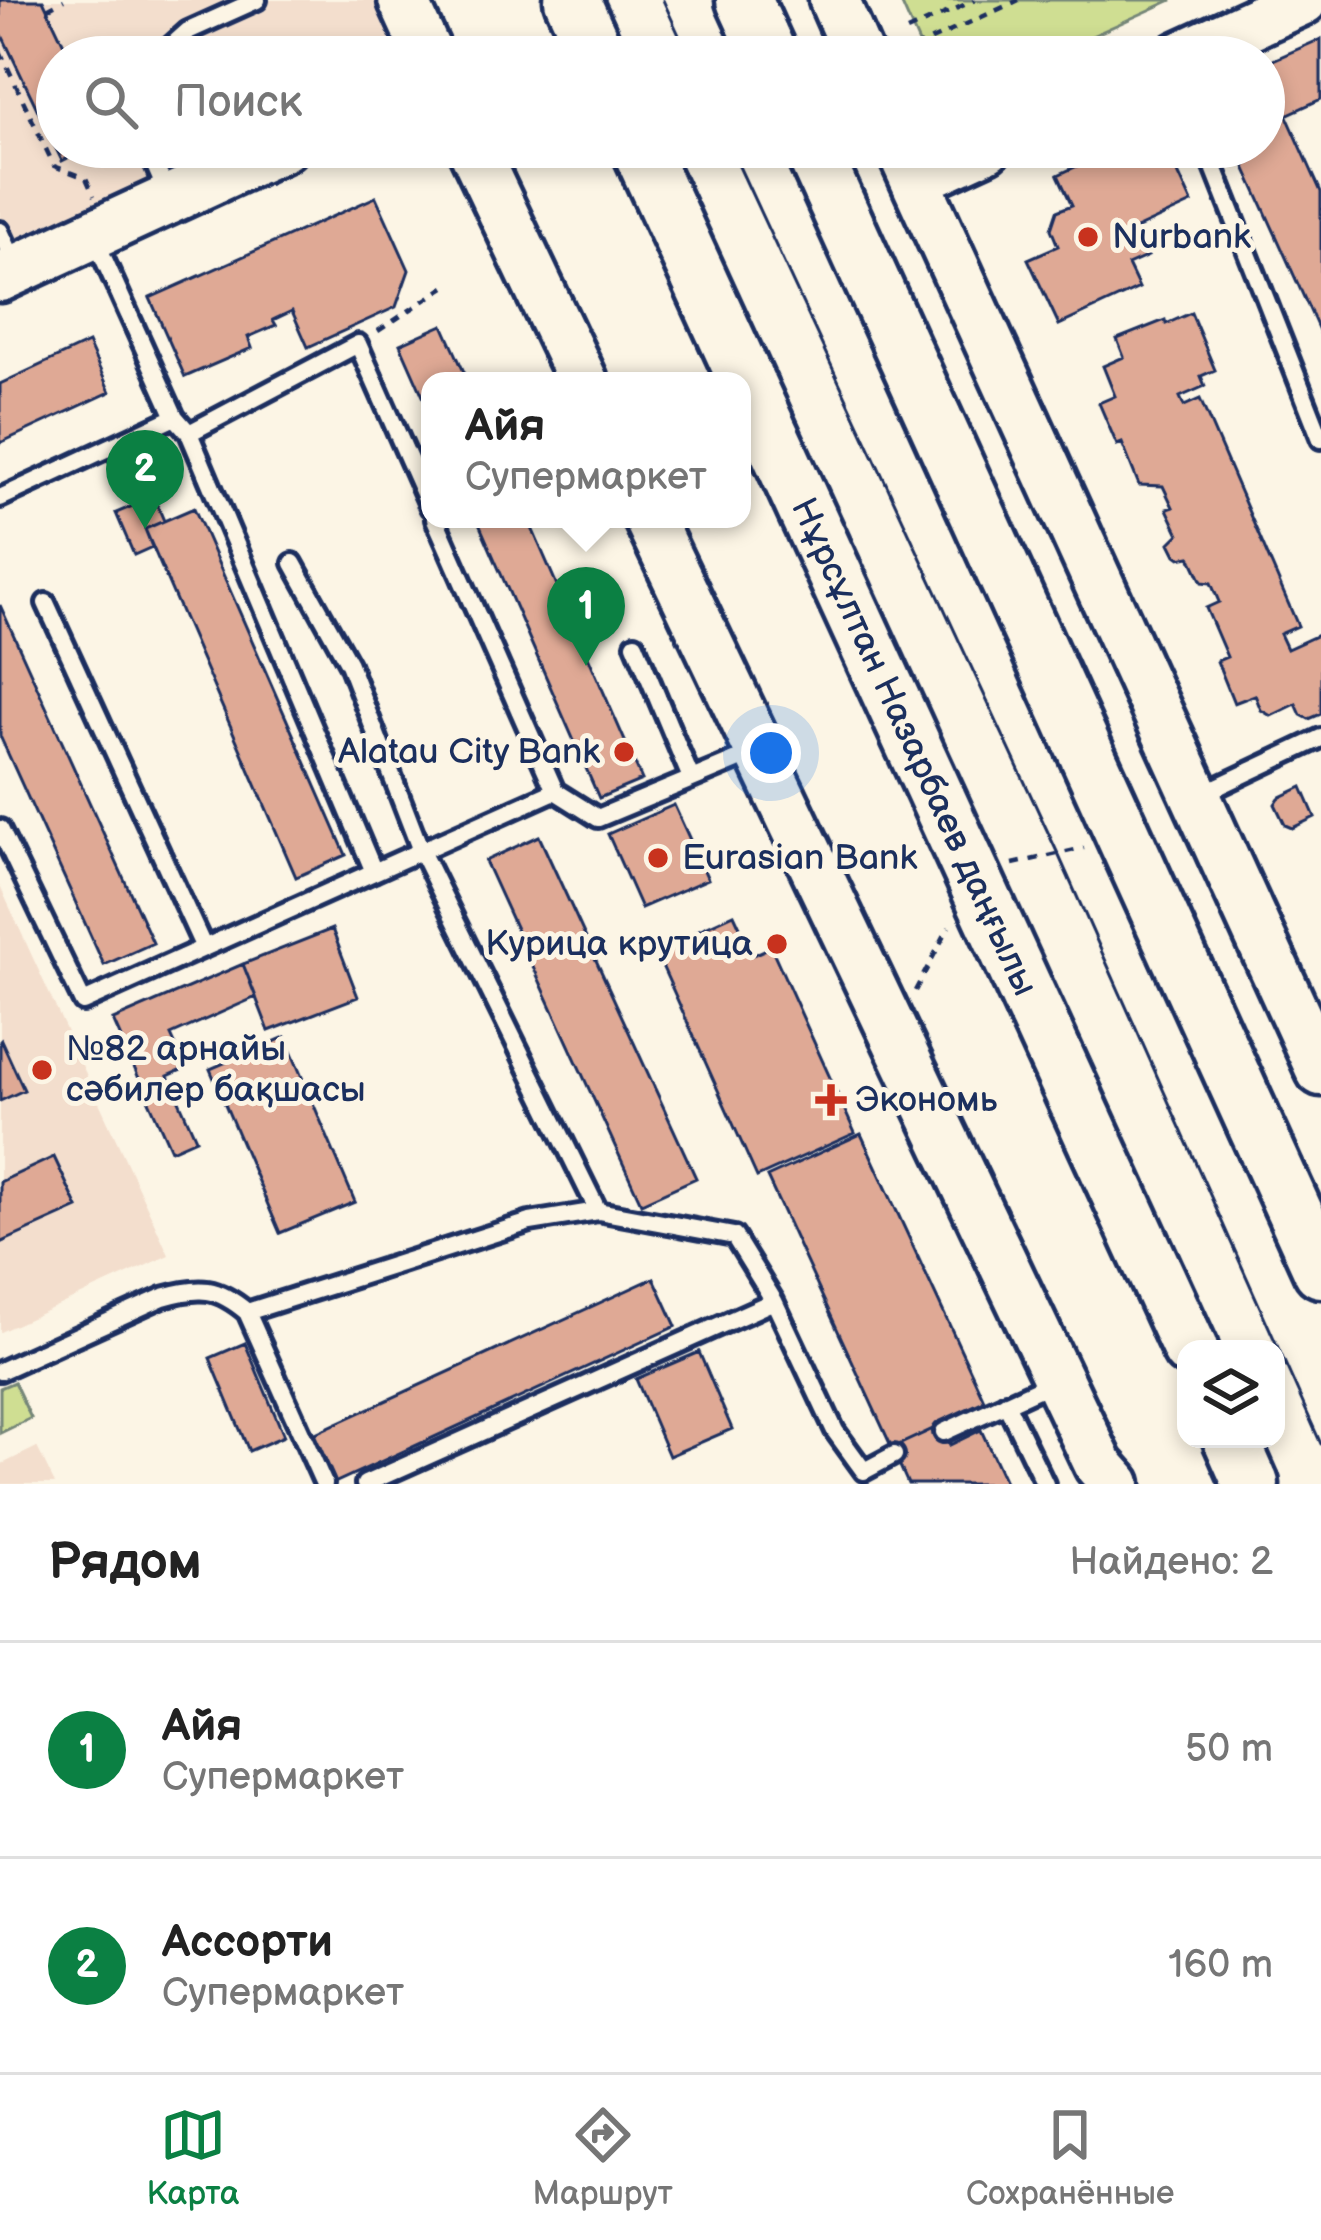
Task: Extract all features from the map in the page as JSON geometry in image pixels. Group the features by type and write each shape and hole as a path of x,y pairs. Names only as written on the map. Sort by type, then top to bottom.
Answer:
{"main road":[{"path":"572,0 588,36"},
{"path":"744,0 760,36"},
{"name":"Нұрсұлтан Назарбаев даңғылы","path":"649,168 742,372"},
{"path":"821,168 1321,1270"},
{"name":"Нұрсұлтан Назарбаев даңғылы","path":"751,391 1186,1340"},
{"path":"1235,1448 1251,1484"}],"street":[{"path":"403,0 419,36"},
{"path":"834,0 850,36"},
{"path":"1225,36 1303,0"},
{"path":"6,259 100,231 237,168"},
{"path":"482,168 579,372"},
{"path":"910,168 1321,1071"},
{"path":"653,528 1099,1465 1116,1484"}],"lane":[{"path":"182,36 256,0"},
{"path":"156,168 170,199"},
{"path":"1214,168 1321,439"},
{"path":"100,231 175,417 189,433 374,872"},
{"path":"189,433 358,344 421,487"},
{"path":"0,498 175,417"},
{"path":"440,528 556,791 598,818 759,751"},
{"path":"293,563 349,664 421,851 598,1211"},
{"path":"46,603 204,948"},
{"path":"634,644 691,778"},
{"path":"1198,796 1321,738"},
{"path":"0,829 82,1002 556,791"},
{"path":"247,1312 530,1222 598,1211 734,1236 774,1301 835,1431 867,1478 894,1455"},
{"path":"0,1372 164,1297 216,1291 247,1312 324,1484"},
{"path":"365,1484 774,1301"},
{"path":"944,1432 1058,1379"},
{"path":"1006,1403 1046,1484"}],"path":[{"path":"47,9 64,0"},
{"path":"907,31 976,0"},
{"path":"940,36 1019,0"},
{"path":"0,51 36,130"},
{"path":"59,168 86,178 100,231"},
{"path":"358,344 445,287"}],"shaded area":[{"path":"0,0 393,0 406,36 36,36 36,168 205,168 0,262"},
{"name":"№82 арнайы сәбилер бақшасы","path":"0,886 169,1255 0,1332"},
{"path":"37,1447 55,1484 0,1484 0,1465"}],"green space":[{"path":"900,0 1172,0 1092,36 916,36"},
{"path":"14,1382 31,1418 0,1433 0,1388"}],"building":[{"path":"0,0 43,0 60,36 36,36 36,106 0,31"},
{"path":"1321,39 1321,99 1286,115 1285,113 1285,55"},
{"path":"1285,112 1321,192 1321,335 1245,168 1285,168"},
{"path":"1073,168 1176,168 1192,203 1136,229 1148,256 1128,265 1139,288 1059,325 1028,259 1058,246 1051,229 1057,211 1072,205 1058,175"},
{"path":"376,197 409,270 396,307 308,347 292,311 273,320 276,325 248,337 252,348 185,377 150,298"},
{"path":"1191,313 1215,370 1201,376 1205,386 1180,397 1184,406 1200,399 1298,626 1280,634 1287,649 1318,635 1321,641 1321,714 1309,719 1296,704 1271,716 1261,710 1255,695 1234,703 1217,661 1227,657 1206,608 1219,602 1211,583 1202,582 1190,556 1176,555 1170,543 1179,534 1163,486 1139,485 1099,403 1115,396 1103,366 1124,357 1117,339"},
{"path":"443,325 464,372 421,372 421,392 400,344"},
{"path":"88,343 110,392 0,443 0,384"},
{"path":"154,497 164,521 145,529 152,547 134,555 116,513"},
{"path":"194,508 346,855 296,877 145,529"},
{"path":"481,528 532,528 642,780 599,798"},
{"path":"0,605 153,943 104,965 0,736"},
{"path":"1302,787 1315,817 1292,828 1285,825 1275,804"},
{"path":"674,805 708,879 641,908 608,834"},
{"path":"539,836 696,1178 641,1203 485,861"},
{"path":"734,914 753,955 771,947 855,1133 757,1177 655,950"},
{"path":"332,929 358,997 269,1031 243,964"},
{"path":"243,964 256,997 171,1035 186,1068 168,1076 196,1139 171,1150 113,1020"},
{"path":"285,1037 355,1202 280,1233 210,1069"},
{"path":"0,1041 24,1090 0,1101"},
{"path":"861,1134 986,1404 892,1448 767,1177"},
{"path":"54,1157 78,1208 0,1243 0,1182"},
{"path":"654,1278 676,1326 332,1484 309,1436"},
{"path":"245,1343 284,1436 249,1451 210,1358"},
{"path":"699,1352 732,1429 669,1456 636,1379"},
{"path":"942,1425 950,1445 981,1430 1006,1484 908,1484 892,1448"}],"tram line":[{"path":"663,0 679,36"},
{"path":"740,168 1059,856 1321,1444"}],"place":[{"name":"Nurbank","path":"1088,237"},
{"name":"Ассорти","path":"145,529"},
{"name":"Айя","path":"586,666"},
{"name":"Alatau City Bank","path":"624,752"},
{"name":"Eurasian Bank","path":"658,858"},
{"name":"Курица крутица","path":"777,944"},
{"name":"№82 арнайы сәбилер бақшасы","path":"42,1070"},
{"name":"Экономь","path":"831,1100"}]}
